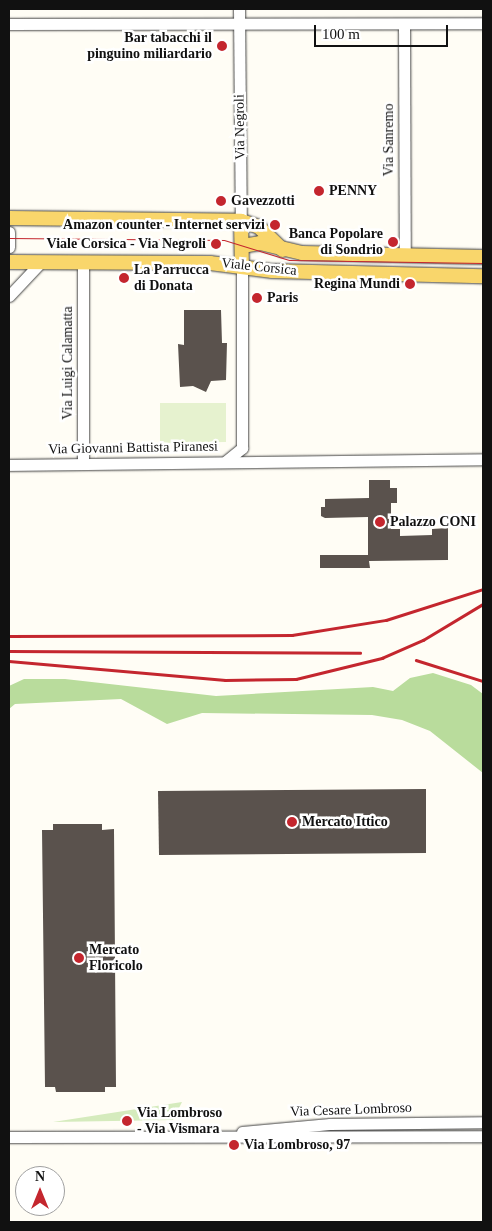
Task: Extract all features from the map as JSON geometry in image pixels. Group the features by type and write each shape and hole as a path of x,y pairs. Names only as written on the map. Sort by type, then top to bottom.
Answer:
{"main road":[{"name":"Viale Corsica","path":"9,218 242,221 259,227 283,250"},
{"name":"Via Negroli","path":"242,221 242,267"},
{"name":"Viale Corsica","path":"242,246 260,243 283,250 481,256"},
{"name":"Viale Corsica","path":"9,262 210,263 272,272 481,276"}],"street":[{"name":"Via Negroli","path":"239,9 242,221"},
{"path":"9,24 239,26 483,23"},
{"name":"Via Sanremo","path":"404,24 405,255"},
{"path":"9,232 9,247"},
{"path":"9,296 40,263"},
{"name":"Via Luigi Calamatta","path":"83,263 83,464"},
{"path":"242,267 242,448 247,457 258,461"},
{"path":"224,462 236,457 242,448"},
{"name":"Via Giovanni Battista Piranesi","path":"9,465 483,459"},
{"name":"Via Cesare Lombroso","path":"221,1136 330,1124 483,1122"},
{"name":"Via Cesare Lombroso","path":"9,1137 483,1136"}],"green space":[{"path":"160,403 226,403 226,442 160,443"},
{"path":"433,673 471,685 483,694 483,773 430,731 402,720 372,715 202,713 167,724 121,699 15,704 9,709 9,686 24,679 65,679 216,696 373,687 393,691 410,678"},
{"path":"182,1102 173,1120 53,1122"}],"building":[{"path":"184,310 221,310 222,343 227,343 226,380 211,381 206,392 193,386 180,387 178,344 184,345"},
{"name":"Palazzo CONI","path":"369,480 390,480 390,488 397,488 397,503 391,503 391,529 400,529 400,536 432,535 432,529 448,528 448,560 369,561 370,568 320,568 320,555 368,555 368,517 325,518 321,516 321,507 325,507 325,499 369,498"},
{"name":"Mercato Ittico","path":"426,789 426,853 159,855 158,791"},
{"name":"Mercato Floricolo","path":"53,824 102,824 102,830 114,829 116,1087 105,1087 105,1092 56,1092 55,1087 45,1087 42,830 53,830"}],"tram line":[{"path":"9,238 224,240 289,260 483,263"}],"railway":[{"path":"9,636 292,635 386,620 483,589"},
{"path":"9,661 225,680 296,679 382,658 423,640 483,604"},
{"path":"9,651 360,653"},
{"path":"416,660 483,681"}],"place":[{"name":"Bar tabacchi il pinguino miliardario","path":"222,46"},
{"name":"PENNY","path":"319,191"},
{"name":"Gavezzotti","path":"221,201"},
{"name":"Amazon counter - Internet servizi","path":"275,225"},
{"name":"Banca Popolare di Sondrio","path":"393,242"},
{"name":"Viale Corsica - Via Negroli","path":"216,244"},
{"name":"La Parrucca di Donata","path":"124,278"},
{"name":"Regina Mundi","path":"410,284"},
{"name":"Paris","path":"257,298"},
{"name":"Palazzo CONI","path":"380,522"},
{"name":"Mercato Ittico","path":"292,822"},
{"name":"Mercato Floricolo","path":"79,958"},
{"name":"Via Lombroso - Via Vismara","path":"127,1121"},
{"name":"Via Lombroso, 97","path":"234,1145"}]}
